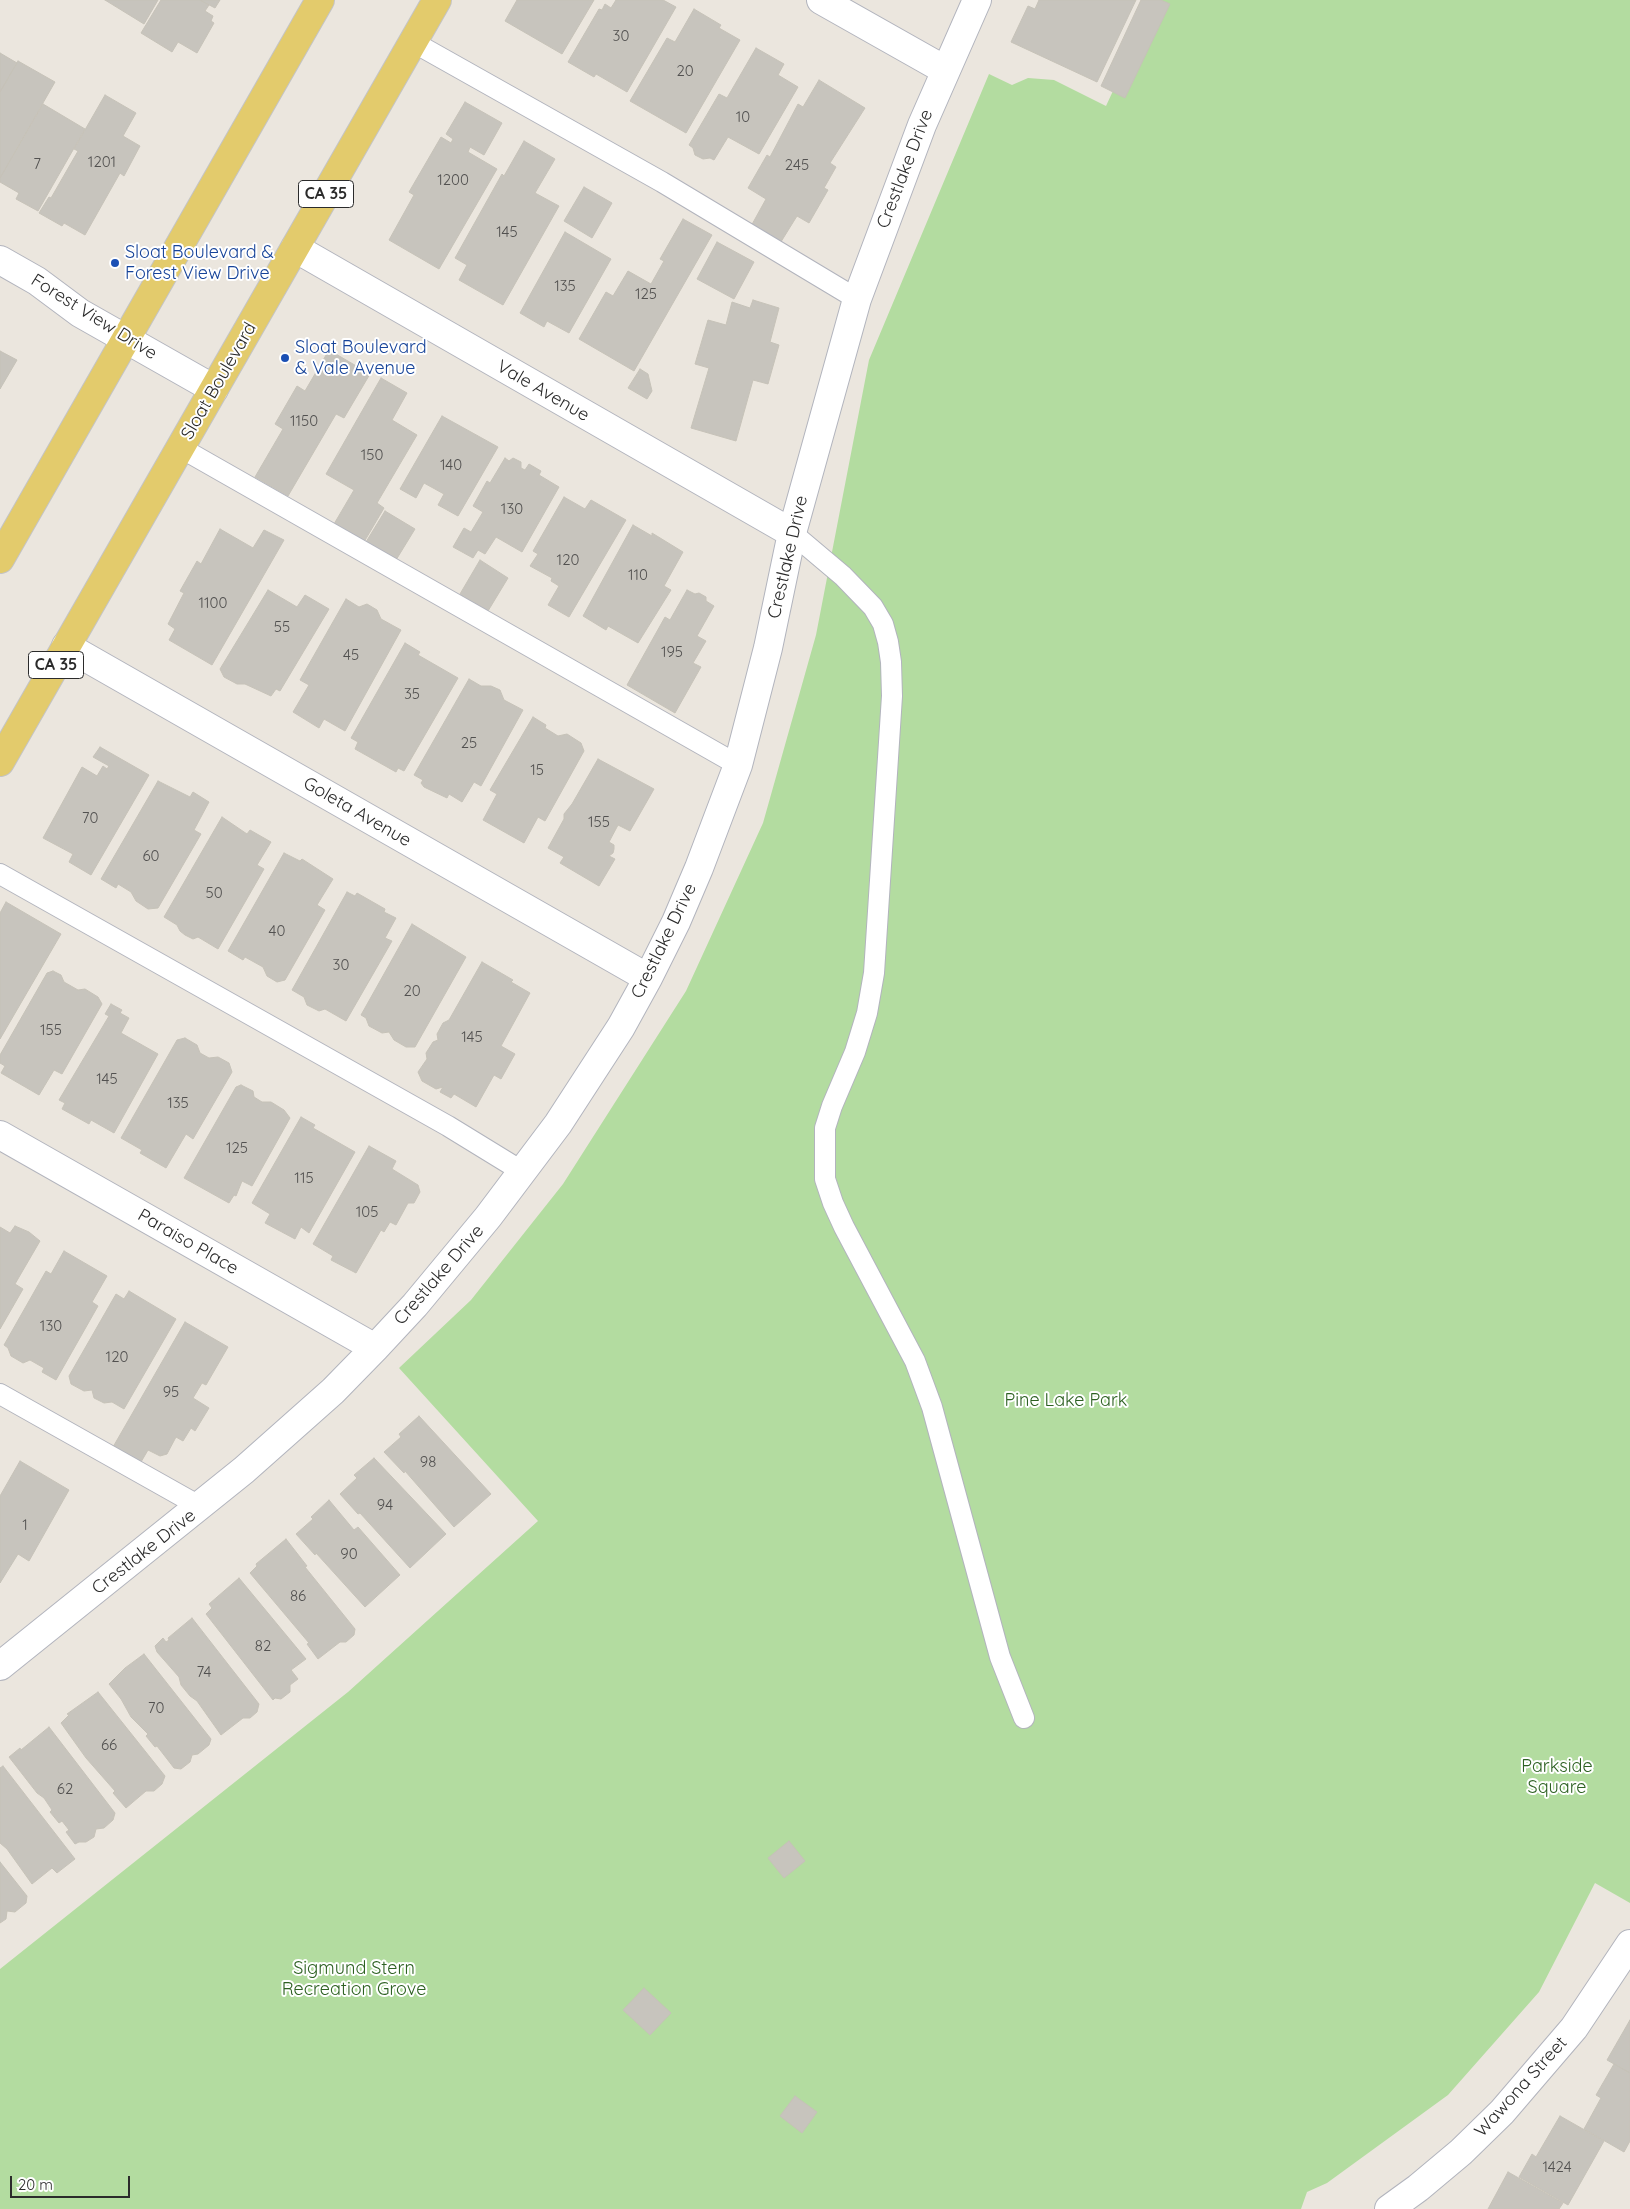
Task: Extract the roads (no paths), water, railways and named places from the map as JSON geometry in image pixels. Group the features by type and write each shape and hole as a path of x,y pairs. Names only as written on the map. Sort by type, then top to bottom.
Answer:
{"main road":[{"path":"0,559 320,0"},
{"name":"Sloat Boulevard","path":"0,762 437,0"}],"street":[{"path":"821,0 945,70"},
{"name":"Crestlake Drive","path":"1,1663 201,1507 287,1432 375,1348 452,1261 523,1172 590,1075 648,978 676,922 699,868 738,765 766,657 792,533 822,418 857,299 903,174 945,70 977,0"},
{"name":"Vale Avenue","path":"295,248 792,533"},
{"name":"Forest View Drive","path":"0,260 37,281 80,313 214,388"},
{"name":"Goleta Avenue","path":"66,646 648,978"},
{"name":"Paraiso Place","path":"0,1134 375,1348"},
{"name":"Wawona Street","path":"1389,2209 1447,2164 1502,2112 1574,2028 1630,1944"}],"lane":[{"path":"413,42 670,187 857,299"},
{"path":"180,448 738,765"},
{"path":"792,533 844,576 873,607 883,624 891,662 892,696 874,973 867,1013 855,1052 832,1106 825,1128 825,1179 844,1227 915,1360 932,1407 1000,1657 1024,1718"},
{"path":"0,874 440,1121 523,1172"},
{"path":"0,1394 201,1507"}],"place":[{"name":"Sloat Boulevard & Forest View Drive","path":"115,263"},
{"name":"Sloat Boulevard & Vale Avenue","path":"285,358"}],"park label":[{"name":"Pine Lake Park","path":"1066,1401"},
{"name":"Parkside Square","path":"1557,1777"},
{"name":"Sigmund Stern Recreation Grove","path":"354,1979"}]}
